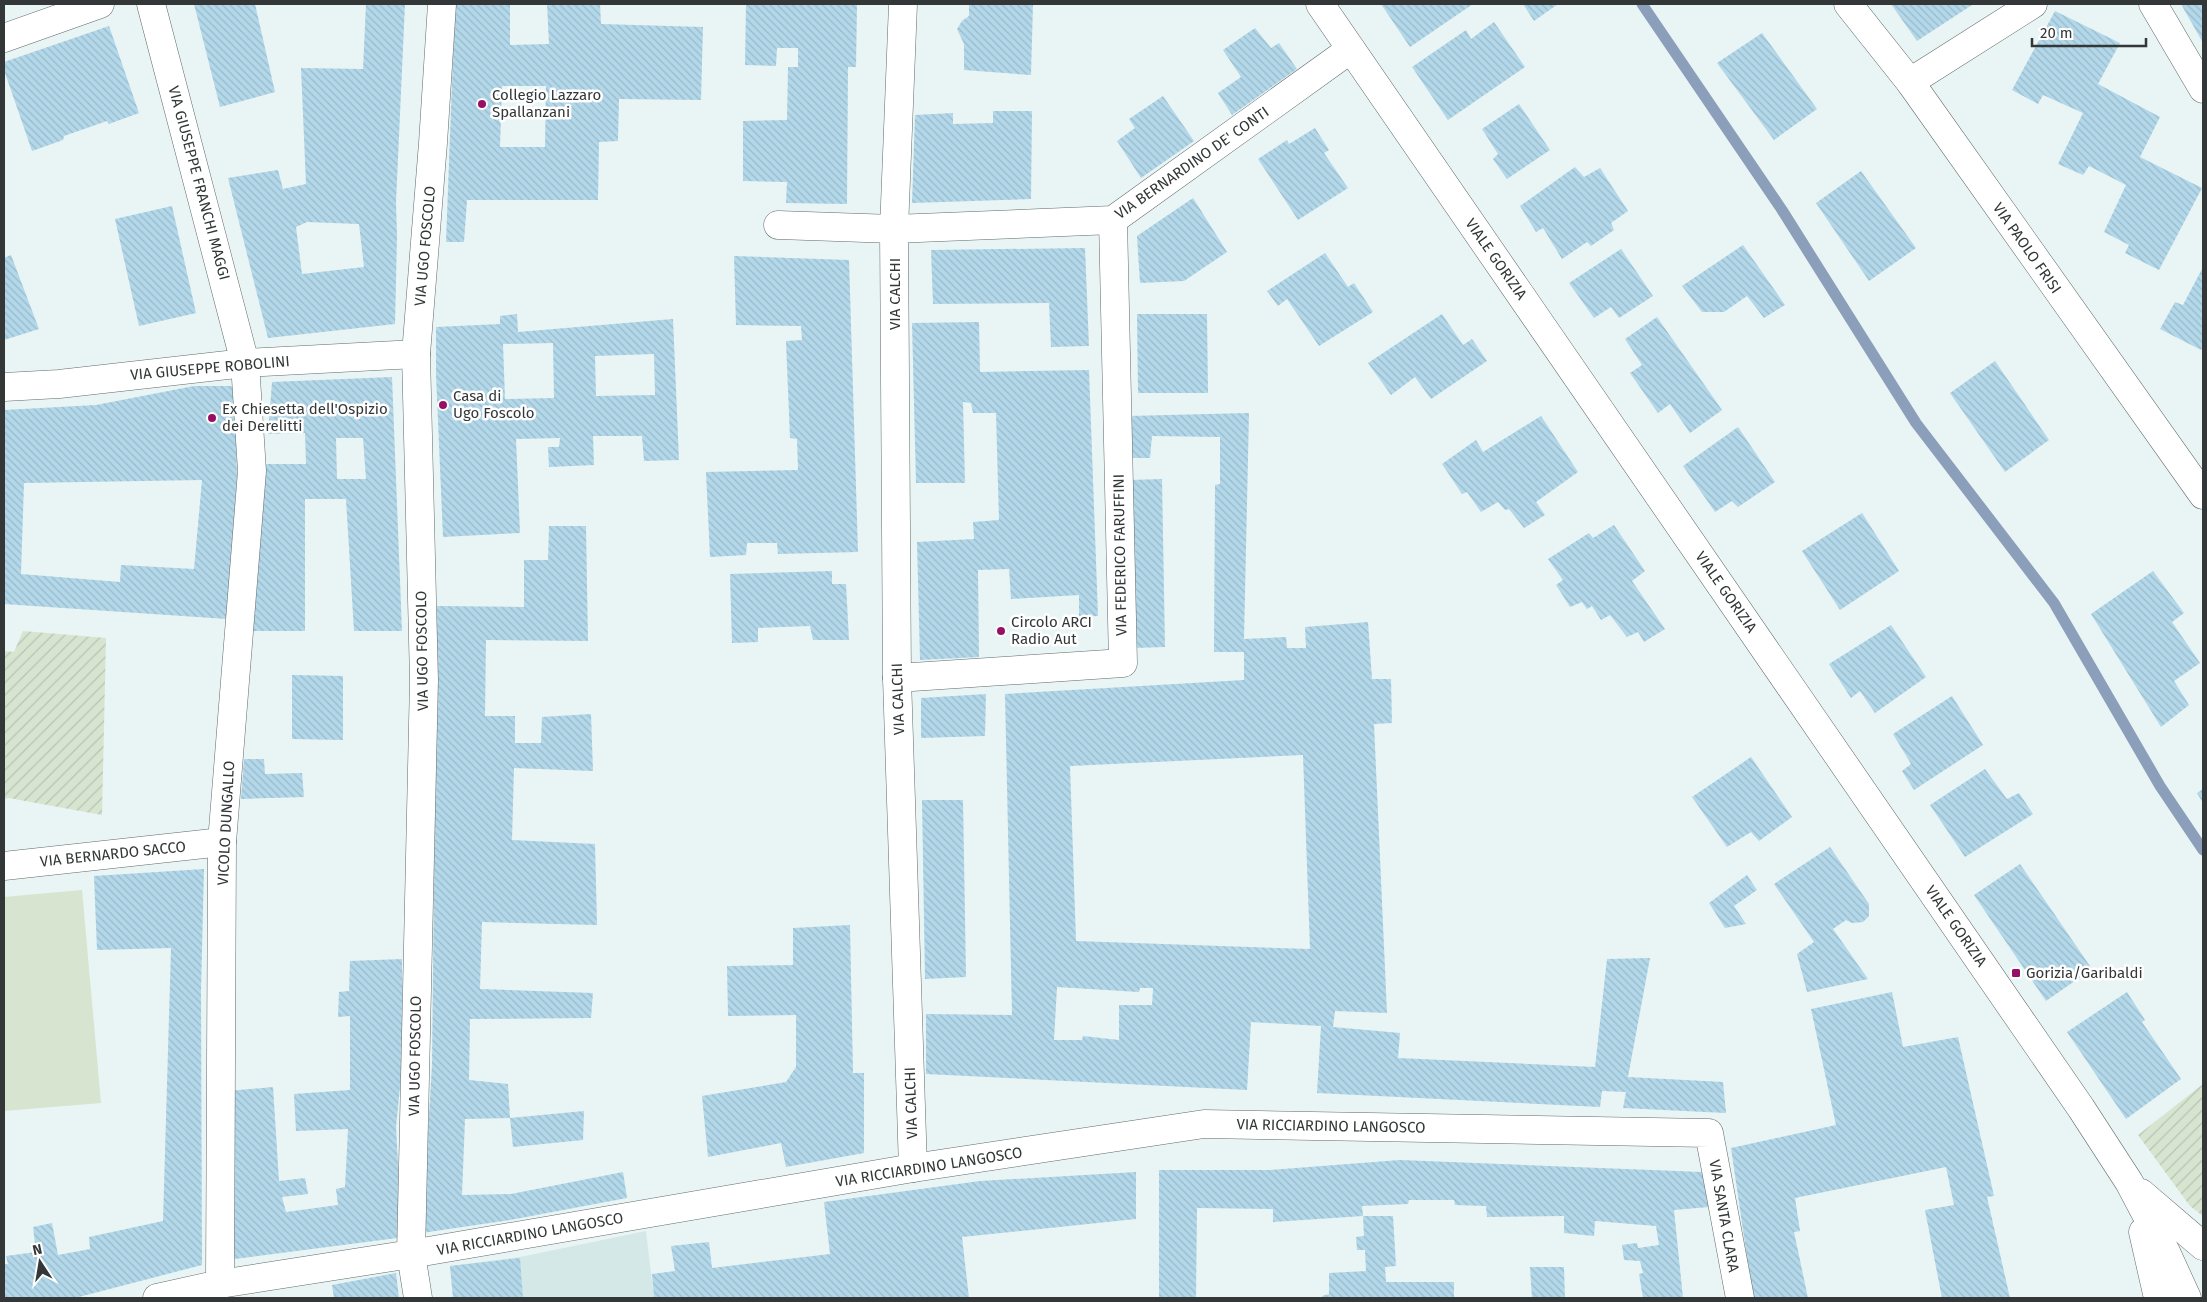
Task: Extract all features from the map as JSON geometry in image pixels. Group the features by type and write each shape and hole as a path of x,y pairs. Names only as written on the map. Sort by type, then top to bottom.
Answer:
{"street":[{"path":"4,38 100,4"},
{"name":"VIA GIUSEPPE FRANCHI MAGGI","path":"152,4 245,363"},
{"name":"VIA UGO FOSCOLO","path":"418,1298 411,1254 424,680 416,354 434,143 442,4"},
{"name":"VIA CALCHI","path":"903,4 894,229 897,678 913,1168"},
{"name":"VIALE GORIZIA","path":"1320,4 2076,1099 2129,1182 2166,1252 2187,1298"},
{"name":"VIA PAOLO FRISI","path":"1848,4 1910,82 2203,495"},
{"path":"1910,82 2033,4"},
{"path":"2153,4 2203,89"},
{"name":"VIA BERNARDINO DE' CONTI","path":"894,229 1113,220 1351,49"},
{"name":"VIA FEDERICO FARUFFINI","path":"897,678 1123,663 1113,220"},
{"path":"778,225 894,229"},
{"name":"VIA GIUSEPPE ROBOLINI","path":"4,387 59,384 245,363 416,354"},
{"name":"VICOLO DUNGALLO","path":"220,1284 222,842 252,471 245,363"},
{"name":"VIA BERNARDO SACCO","path":"4,866 222,842"},
{"name":"VIA RICCIARDINO LANGOSCO","path":"157,1298 220,1284 411,1254 913,1168 1204,1124 1709,1133"},
{"name":"VIA SANTA CLARA","path":"1709,1133 1740,1298"},
{"name":"VIALE GORIZIA","path":"2129,1182 2203,1246"},
{"name":"VIALE GORIZIA","path":"2129,1182 2150,1259 2158,1298"}],"shaded area":[{"path":"646,1231 654,1298 453,1298 450,1266 520,1257"}],"green space":[{"path":"23,631 106,638 102,815 9,798 4,799 4,651 14,652"},
{"path":"82,890 101,1103 4,1111 4,897"},
{"path":"2203,1084 2203,1216 2190,1206 2138,1135"}],"building":[{"path":"194,4 255,4 275,92 220,107"},
{"path":"366,4 405,4 396,202 395,324 268,338 228,178 278,170 283,189 306,184 301,68 363,69","holes":["307,222 359,224 364,267 302,274 296,227"]},
{"path":"455,4 510,4 510,45 549,44 547,4 600,4 601,24 703,27 701,100 619,99 618,141 599,142 598,200 467,200 464,242 446,242","holes":["502,86 546,86 545,147 500,147"]},
{"path":"746,4 857,4 856,67 848,67 847,204 786,203 787,182 743,181 743,121 787,120 788,67 798,67 798,48 777,48 776,66 745,65"},
{"path":"969,4 1033,4 1031,75 964,70 964,44 957,29 962,21 969,16"},
{"path":"1381,4 1473,4 1410,47"},
{"path":"1523,4 1558,4 1534,21"},
{"path":"1891,4 1971,4 1972,5 1917,41"},
{"path":"2181,4 2203,4 2203,43"},
{"path":"2055,11 2120,43 2098,84 2160,117 2140,157 2202,188 2159,270 2125,253 2129,245 2104,232 2126,185 2089,166 2083,175 2058,164 2083,113 2043,95 2038,104 2012,90"},
{"path":"1494,22 1525,67 1448,120 1412,67 1466,30 1471,39"},
{"path":"109,26 139,113 109,124 107,121 64,136 63,140 32,151 4,70 4,62"},
{"path":"1255,28 1271,48 1279,43 1297,69 1232,115 1218,93 1241,77 1223,50"},
{"path":"1762,33 1817,109 1774,140 1717,63"},
{"path":"1163,96 1194,141 1141,178 1117,141 1135,128 1129,119"},
{"path":"1519,104 1550,150 1507,179 1493,159 1498,154 1482,129"},
{"path":"993,111 1032,111 1031,199 912,203 915,115 953,113 953,124 993,123"},
{"path":"1315,128 1329,150 1324,153 1348,188 1298,220 1258,159 1287,140 1289,144"},
{"path":"1575,167 1584,177 1600,168 1628,211 1611,223 1614,230 1591,246 1587,242 1562,259 1543,228 1536,232 1520,206"},
{"path":"1861,171 1916,248 1869,281 1816,203"},
{"path":"1193,198 1227,252 1184,281 1140,283 1137,236"},
{"path":"172,206 196,313 139,326 115,219"},
{"path":"1743,245 1785,305 1764,318 1747,296 1724,312 1702,312 1682,286"},
{"path":"1085,248 1089,346 1051,347 1049,303 933,304 931,250"},
{"path":"1621,249 1653,296 1619,318 1611,307 1594,318 1569,283"},
{"path":"1325,253 1348,287 1354,283 1373,312 1319,346 1287,299 1278,306 1267,291"},
{"path":"11,255 39,329 4,340 4,258"},
{"path":"734,256 849,260 858,552 778,554 777,543 747,543 746,555 710,557 706,472 798,470 797,439 790,438 786,341 802,340 801,326 736,325"},
{"path":"2203,267 2203,347 2201,350 2160,329 2175,302 2183,305"},
{"path":"517,314 518,332 673,319 679,460 644,461 642,436 593,436 594,465 549,467 548,447 559,447 560,438 516,439 520,533 443,537 436,375 436,327 500,324 500,316","holes":["553,343 554,398 505,399 503,344","654,354 655,395 596,396 595,356"]},
{"path":"1137,314 1207,314 1208,393 1138,393"},
{"path":"1442,314 1463,345 1472,339 1487,361 1431,399 1415,377 1391,395 1368,363"},
{"path":"1657,317 1722,410 1690,433 1670,404 1658,413 1630,373 1642,365 1625,339"},
{"path":"979,322 980,372 1089,370 1098,616 1079,617 1079,595 1011,599 1009,569 978,570 979,657 920,660 917,542 974,539 973,522 999,520 996,413 973,413 971,403 963,402 965,483 916,483 912,323"},
{"path":"1995,361 2049,440 2005,472 1950,393"},
{"path":"392,377 402,631 354,631 346,499 305,499 305,631 253,631 264,464 306,464 305,433 268,434 272,382","holes":["336,438 363,438 366,479 337,479"]},
{"path":"194,386 235,386 237,478 227,619 4,604 4,410 96,405","holes":["202,480 194,569 121,565 120,582 21,574 24,483"]},
{"path":"1249,413 1244,639 1286,637 1287,648 1306,648 1305,627 1368,622 1372,679 1391,679 1392,723 1374,724 1387,1013 1335,1011 1333,1027 1400,1033 1398,1058 1595,1067 1607,959 1650,958 1628,1077 1723,1082 1726,1113 1623,1108 1626,1092 1602,1091 1600,1107 1317,1093 1321,1026 1251,1022 1247,1090 926,1074 926,1014 1012,1015 1005,694 1244,680 1244,652 1214,652 1215,485 1220,484 1220,437 1152,436 1150,458 1129,458 1128,416","holes":["1303,755 1310,949 1076,941 1070,766","1057,987 1139,992 1140,988 1153,988 1152,1005 1119,1005 1119,1040 1083,1036 1082,1040 1054,1040"]},
{"path":"1541,416 1578,472 1536,502 1545,515 1524,528 1509,509 1505,510 1498,502 1481,512 1467,492 1462,494 1442,464 1476,440 1483,452"},
{"path":"1738,427 1775,482 1738,507 1732,501 1715,512 1683,466"},
{"path":"1162,479 1165,647 1135,648 1130,480"},
{"path":"1862,513 1899,571 1840,610 1802,551"},
{"path":"1614,525 1645,571 1632,581 1665,629 1644,642 1638,632 1627,637 1610,615 1601,620 1592,606 1587,609 1582,602 1570,607 1556,585 1563,580 1548,559 1589,533 1593,538"},
{"path":"549,526 586,526 588,641 486,640 485,716 515,716 515,743 541,743 542,717 591,714 593,771 514,768 512,840 595,844 597,925 482,922 480,989 593,993 591,1018 470,1019 469,1080 508,1084 510,1118 465,1119 462,1195 511,1194 623,1172 627,1198 510,1220 422,1233 432,1065 437,606 524,607 524,560 548,560"},
{"path":"832,571 832,584 846,584 849,640 813,640 810,626 758,628 758,642 732,643 730,574"},
{"path":"2153,571 2184,613 2172,622 2200,663 2174,681 2189,705 2161,727 2091,614"},
{"path":"1891,625 1926,677 1875,713 1860,691 1851,698 1829,664"},
{"path":"292,675 343,676 343,740 292,739"},
{"path":"986,694 985,736 921,738 921,698"},
{"path":"1952,696 1983,745 1914,790 1902,771 1911,764 1893,734"},
{"path":"1751,757 1792,817 1759,841 1751,832 1727,847 1692,797"},
{"path":"244,759 264,759 265,774 302,773 304,797 241,799"},
{"path":"1985,769 2007,799 2019,793 2033,814 1965,857 1930,805"},
{"path":"2203,789 2203,803 2197,793"},
{"path":"922,800 963,800 966,977 925,979"},
{"path":"1830,847 1869,904 1869,916 1863,922 1852,923 1846,920 1833,929 1868,979 1807,992 1797,954 1814,942 1774,884"},
{"path":"2020,864 2092,969 2046,1001 1974,895"},
{"path":"204,869 201,991 202,1265 75,1298 4,1298 4,1264 8,1264 6,1256 36,1252 33,1227 52,1223 58,1255 90,1249 89,1237 163,1221 171,948 97,950 94,876"},
{"path":"1747,875 1757,890 1734,906 1746,924 1725,928 1709,903"},
{"path":"850,925 853,1073 864,1073 864,1153 786,1167 781,1143 708,1157 702,1096 786,1082 796,1067 796,1015 728,1016 727,966 793,965 793,928"},
{"path":"402,959 403,1057 396,1127 399,1182 397,1238 235,1259 232,1240 227,1091 273,1087 279,1181 305,1178 308,1194 282,1197 286,1212 338,1205 336,1189 345,1187 348,1129 296,1131 294,1094 350,1090 350,1016 338,1017 339,992 349,991 350,961"},
{"path":"1892,992 1903,1047 1958,1037 1994,1196 1987,1197 2010,1298 1942,1298 1925,1210 1954,1205 1946,1167 1795,1198 1800,1231 1794,1232 1808,1298 1753,1298 1731,1148 1836,1125 1811,1009"},
{"path":"2127,992 2145,1020 2142,1022 2181,1079 2126,1119 2067,1032"},
{"path":"584,1111 583,1140 513,1147 510,1118"},
{"path":"1400,1160 1702,1172 1709,1207 1674,1210 1683,1298 1643,1298 1639,1274 1643,1273 1640,1261 1624,1260 1622,1245 1637,1243 1638,1248 1659,1245 1656,1226 1595,1221 1594,1236 1564,1233 1564,1216 1487,1217 1486,1206 1455,1205 1454,1200 1409,1200 1408,1204 1362,1206 1363,1216 1273,1222 1273,1209 1197,1208 1196,1298 1159,1298 1159,1170 1270,1170"},
{"path":"1136,1172 1136,1219 962,1237 969,1298 654,1298 652,1274 675,1271 671,1246 709,1242 712,1268 830,1254 824,1202 980,1181"},
{"path":"1363,1216 1393,1216 1396,1266 1385,1267 1386,1282 1454,1282 1454,1298 1322,1298 1322,1296 1329,1294 1329,1273 1366,1271 1365,1250 1357,1250 1356,1237 1364,1236"},
{"path":"520,1258 523,1298 453,1298 450,1266"},
{"path":"1530,1267 1564,1267 1565,1298 1532,1298"},
{"path":"396,1273 399,1298 334,1298 332,1285"}],"waterway":[{"path":"1642,4 1782,210 1916,423 2054,603 2160,786 2203,850"}],"place":[{"name":"Collegio Lazzaro Spallanzani","path":"482,104"},
{"name":"Casa di Ugo Foscolo","path":"443,405"},
{"name":"Ex Chiesetta dell'Ospizio dei Derelitti","path":"212,418"},
{"name":"Circolo ARCI Radio Aut","path":"1001,631"},
{"name":"Gorizia/Garibaldi","path":"2016,973"}]}
